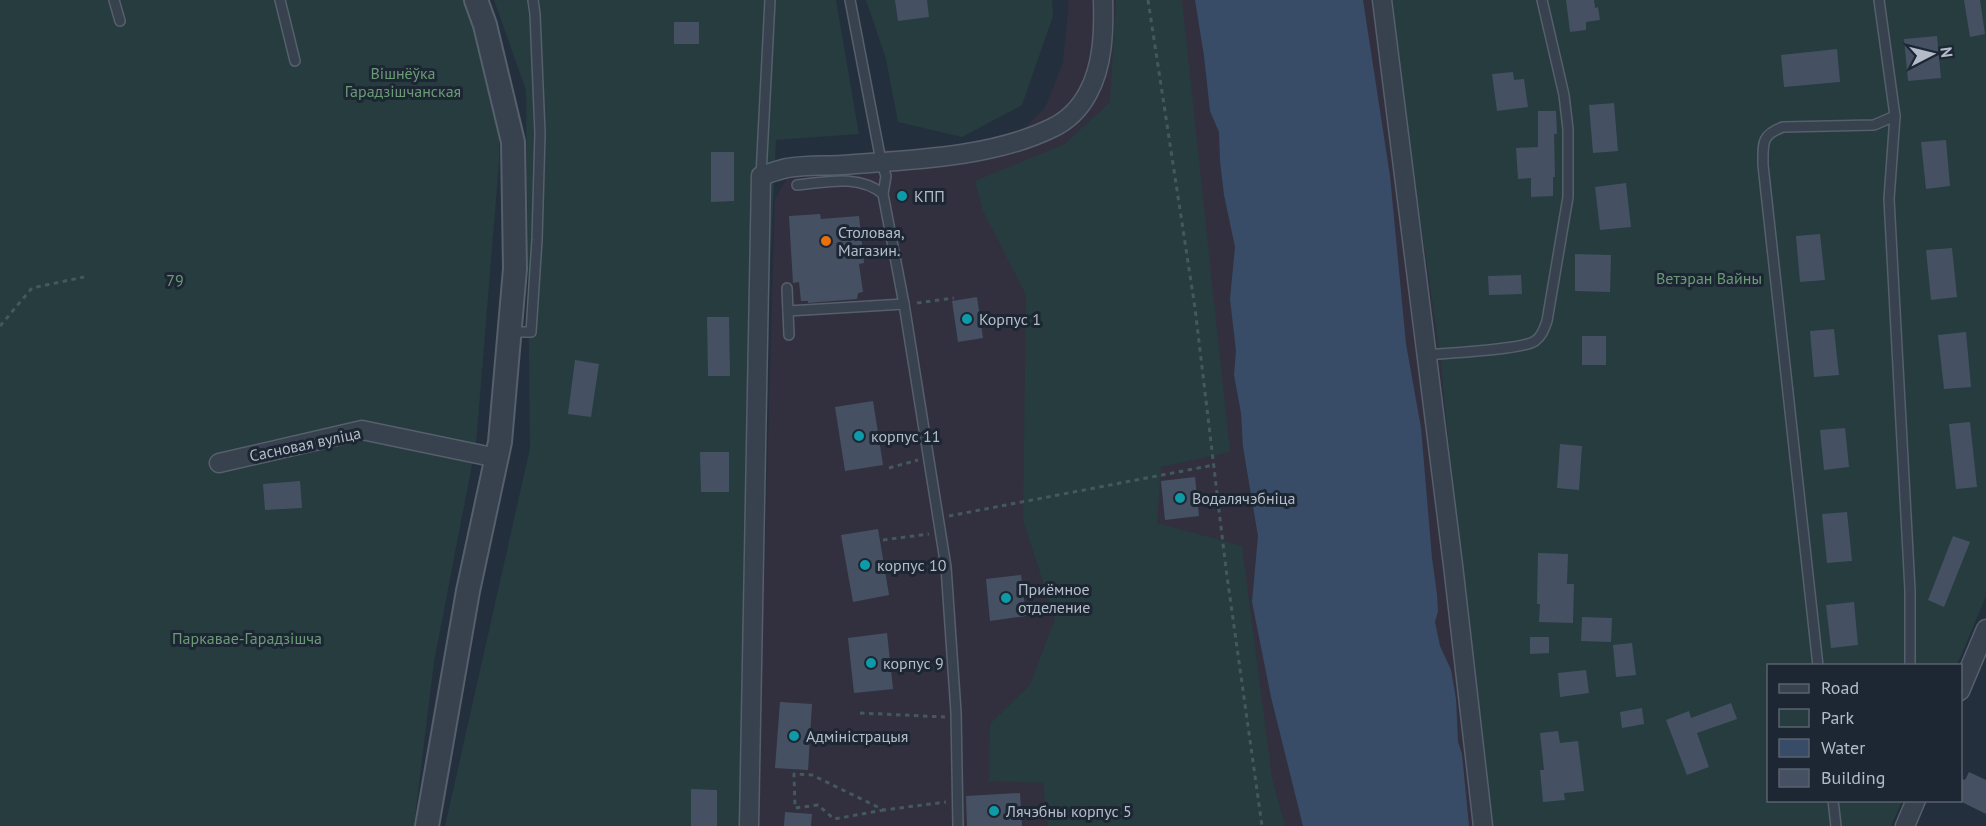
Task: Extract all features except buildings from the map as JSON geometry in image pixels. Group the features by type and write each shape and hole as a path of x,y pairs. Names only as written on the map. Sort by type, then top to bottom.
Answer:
{"street":[{"path":"427,826 468,591 500,442 515,269 513,142 485,25 476,0"},
{"path":"749,826 761,176 788,168 939,156 981,150 1015,142 1053,128 1076,109 1095,79 1103,38 1103,0"},
{"path":"1382,0 1483,826"},
{"name":"Сасновая вуліца","path":"219,463 362,430 497,458"},
{"path":"1962,686 1986,629"},
{"path":"1905,826 1916,802"}],"lane":[{"path":"114,0 120,21"},
{"path":"280,0 295,61"},
{"path":"510,332 531,332 537,240 540,133 536,14 533,0"},
{"path":"761,176 770,0"},
{"path":"850,0 881,161 886,176 883,194 904,304 946,567 956,717 958,826"},
{"path":"1426,355 1533,343 1541,335 1547,321 1568,196 1568,129 1564,95 1542,0"},
{"path":"1879,0 1895,116 1889,198 1910,590 1910,664"},
{"path":"1818,664 1763,165 1763,143 1770,132 1783,127 1874,125 1895,116"},
{"path":"797,185 852,181 869,184 883,194"},
{"path":"787,288 789,335"},
{"path":"788,311 904,304"},
{"path":"1833,802 1836,826"}],"path":[{"path":"1148,0 1196,308 1226,569 1262,826"},
{"path":"0,326 32,288 84,277"},
{"path":"904,304 954,298"},
{"path":"889,468 929,458"},
{"path":"939,518 1214,465"},
{"path":"883,540 940,533"},
{"path":"860,713 956,717"},
{"path":"884,810 812,775 794,774 795,808 818,805 834,819 957,801"}],"shaded area":[{"path":"1069,0 1388,0 1440,354 1470,668 1489,826 757,826 775,199 790,174 867,166 878,147 901,152 989,145 1025,127 1045,108 1063,62"}],"green space":[{"path":"0,0 463,0 490,80 498,120 499,163 476,444 434,662 414,826 0,826"},
{"path":"494,0 836,0 859,134 776,140 744,826 445,826 530,448 526,90"},
{"path":"866,0 1052,0 1053,16 1022,105 962,137 898,122 886,59"},
{"path":"1116,0 1182,0 1230,452 1161,467 1157,523 1242,546 1272,778 1285,826 1048,826 1043,783 989,781 990,724 1030,685 1055,619 1023,520 1026,295 983,211 975,181 1065,144 1110,102"},
{"name":"Ветэран Вайны","path":"1388,0 1986,0 1986,596 1957,664 1767,664 1767,802 1902,802 1891,826 1489,826 1470,668 1440,354"}],"water":[{"path":"1195,0 1363,0 1390,176 1406,344 1421,428 1437,594 1438,611 1435,622 1440,646 1451,670 1456,699 1458,742 1462,754 1469,826 1303,826 1271,697 1252,602 1258,536 1234,375 1236,351 1230,299 1235,247 1224,195 1219,132 1210,111"}],"place":[{"name":"КПП","path":"902,196"},
{"name":"Столовая, Магазин.","path":"826,241"},
{"name":"Корпус 1","path":"967,319"},
{"name":"корпус 11","path":"859,436"},
{"name":"Водалячэбніца","path":"1180,498"},
{"name":"корпус 10","path":"865,565"},
{"name":"Приёмное отделение","path":"1006,598"},
{"name":"корпус 9","path":"871,663"},
{"name":"Адміністрацыя","path":"794,736"},
{"name":"Лячэбны корпус 5","path":"994,811"}],"park label":[{"name":"Вішнёўка Гарадзішчанская","path":"403,82"},
{"name":"79","path":"175,280"},
{"name":"Паркавае-Гарадзішча","path":"247,638"}]}
